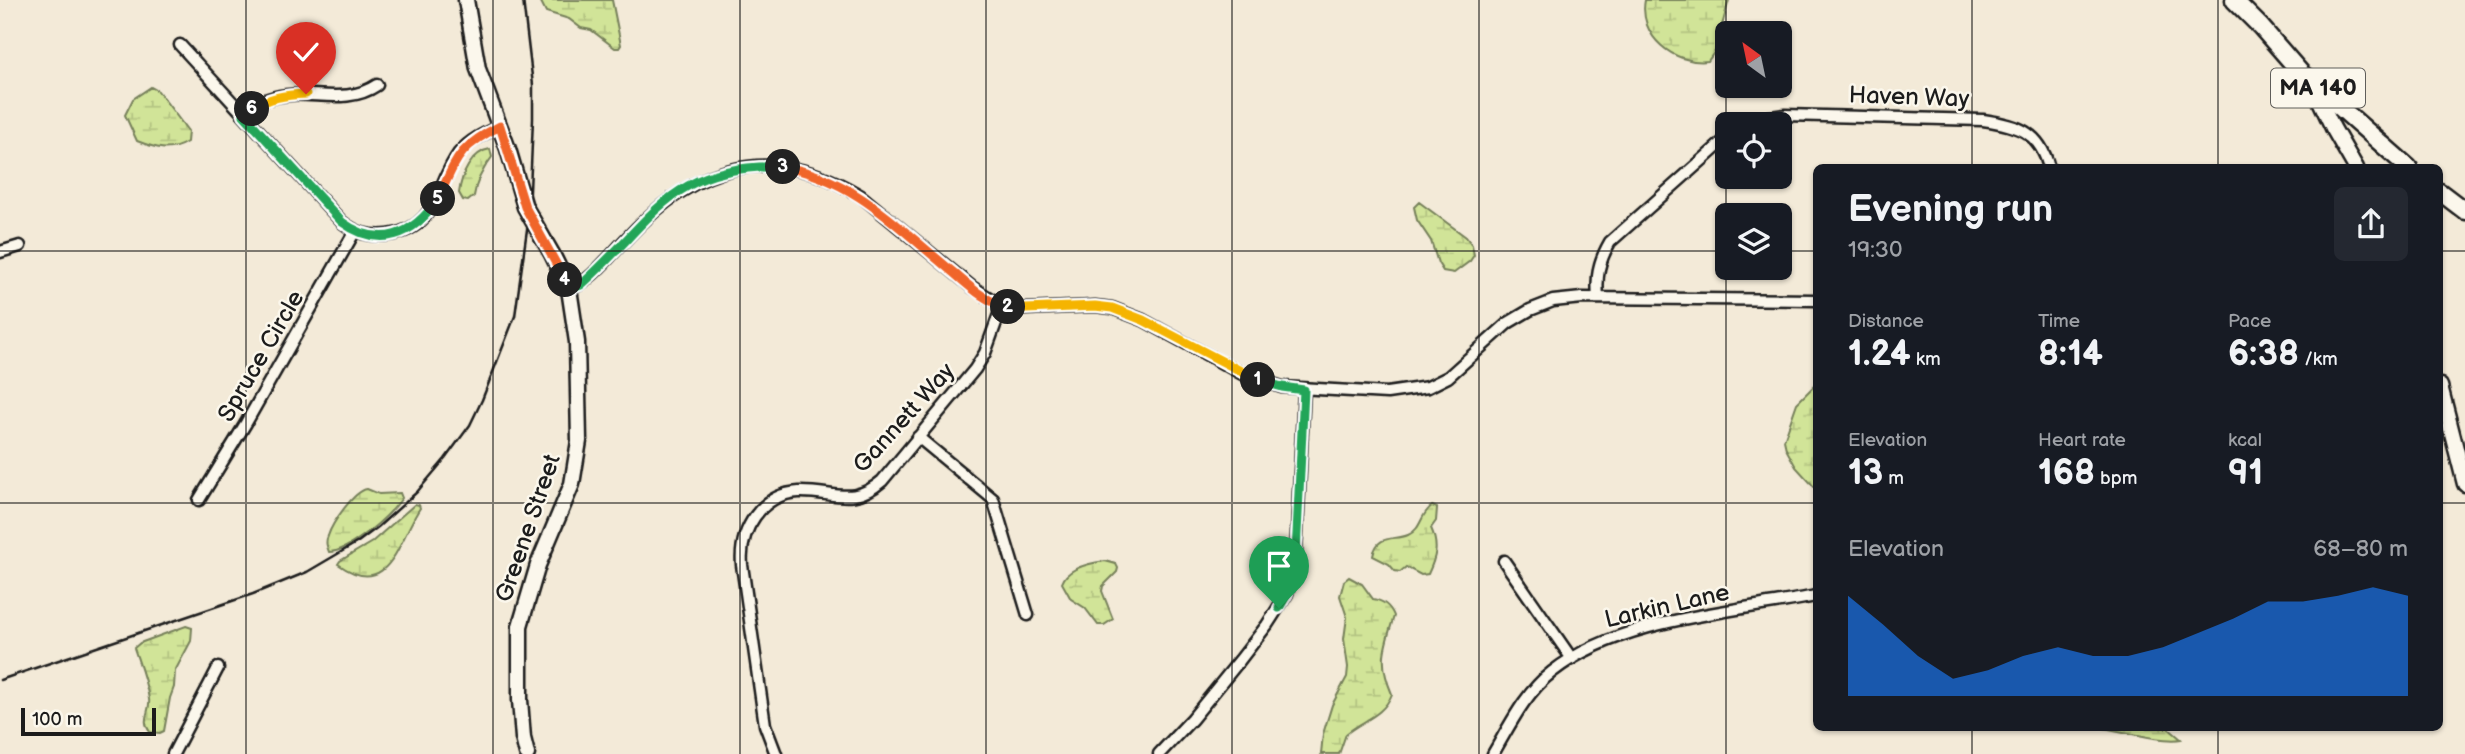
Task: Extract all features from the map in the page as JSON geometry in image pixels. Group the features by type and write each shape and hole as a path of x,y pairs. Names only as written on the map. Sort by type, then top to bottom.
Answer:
{"main road":[{"name":"MA 140","path":"2234,0 2312,83 2404,164"},
{"path":"2443,194 2465,211"}],"street":[{"name":"Greene Street","path":"466,0 478,69 500,126 525,207 569,289 578,342 579,441 572,484 538,565 522,616 520,700 527,754"},
{"path":"180,45 342,222 355,231 369,235 397,234 421,221 438,199 459,154 475,139 500,126"},
{"path":"2312,83 2354,164"},
{"path":"244,115 269,99 286,95 360,95 377,85"},
{"name":"Haven Way","path":"1792,116 1983,120 2011,124 2026,131 2040,146 2047,164"},
{"path":"1598,298 1600,260 1611,242 1715,149"},
{"path":"569,289 585,281 657,207 690,184 730,170 783,167 818,175 861,196 972,287 1002,306 1026,309 1095,306 1112,308 1143,320 1244,375 1282,387 1304,390 1387,393 1428,387 1448,377 1508,323 1553,301 1598,298 1813,300"},
{"name":"Spruce Circle","path":"199,500 246,424 355,231"},
{"path":"0,252 20,246"},
{"name":"Gannett Way","path":"776,754 765,725 742,565 741,551 748,527 761,509 789,494 800,492 852,497 867,492 882,481 975,369 985,354 1002,306"},
{"path":"1159,754 1192,719 1257,638 1287,594 1296,554 1304,390"},
{"path":"2443,410 2465,484"},
{"path":"918,437 993,499 1028,615"},
{"path":"1504,561 1572,659"},
{"name":"Larkin Lane","path":"1493,754 1517,711 1532,692 1551,673 1602,641 1625,633 1813,597"},
{"path":"173,754 218,668"}],"green space":[{"path":"540,0 612,0 621,45 615,48 591,30 546,12"},
{"path":"1645,0 1729,0 1723,21 1715,21 1715,51 1708,61 1683,58 1661,46 1647,25"},
{"path":"151,87 158,91 188,131 187,142 162,148 137,141 125,115 133,99"},
{"path":"490,149 492,157 480,176 474,196 468,201 463,200 459,193 468,166 477,155"},
{"path":"1419,202 1466,237 1472,245 1474,255 1454,273 1443,271 1438,263 1431,241 1417,220 1414,207"},
{"path":"1813,387 1813,486 1796,467 1784,440 1797,403"},
{"path":"367,489 379,494 400,493 402,498 379,523 358,539 348,546 329,552 327,540 334,523 350,501"},
{"path":"415,504 420,508 398,550 381,571 369,576 355,574 338,564 372,542"},
{"path":"1432,506 1437,508 1436,521 1431,528 1436,551 1428,574 1421,575 1406,567 1400,572 1395,571 1389,564 1373,556 1382,541 1413,532"},
{"path":"1105,561 1116,564 1118,568 1102,591 1113,619 1104,625 1098,625 1085,608 1071,599 1062,583 1074,570"},
{"path":"1349,577 1362,584 1373,599 1386,604 1394,616 1384,655 1385,673 1392,694 1378,713 1346,734 1339,754 1321,754 1323,734 1332,705 1347,677 1344,639 1347,617 1340,596 1344,581"},
{"path":"186,626 192,628 191,641 175,671 164,731 150,732 146,723 148,692 134,648 140,643"},
{"path":"2118,731 2172,731 2181,739 2154,738"}],"railway":[{"path":"0,680 253,594 307,572 378,527 417,492 445,459 470,425 515,316 529,215 533,119 533,85 523,0"}],"route":[{"path":"306,94 269,99 244,115 342,222 355,231 383,236 397,234 421,221 438,199 459,154 475,139 500,126 522,200 569,289 581,285 657,207 690,184 702,178 744,167 801,170 834,181 861,196 972,287 1002,306 1026,309 1095,306 1112,308 1143,320 1244,375 1261,382 1304,390 1296,554 1287,594 1279,608"}]}
